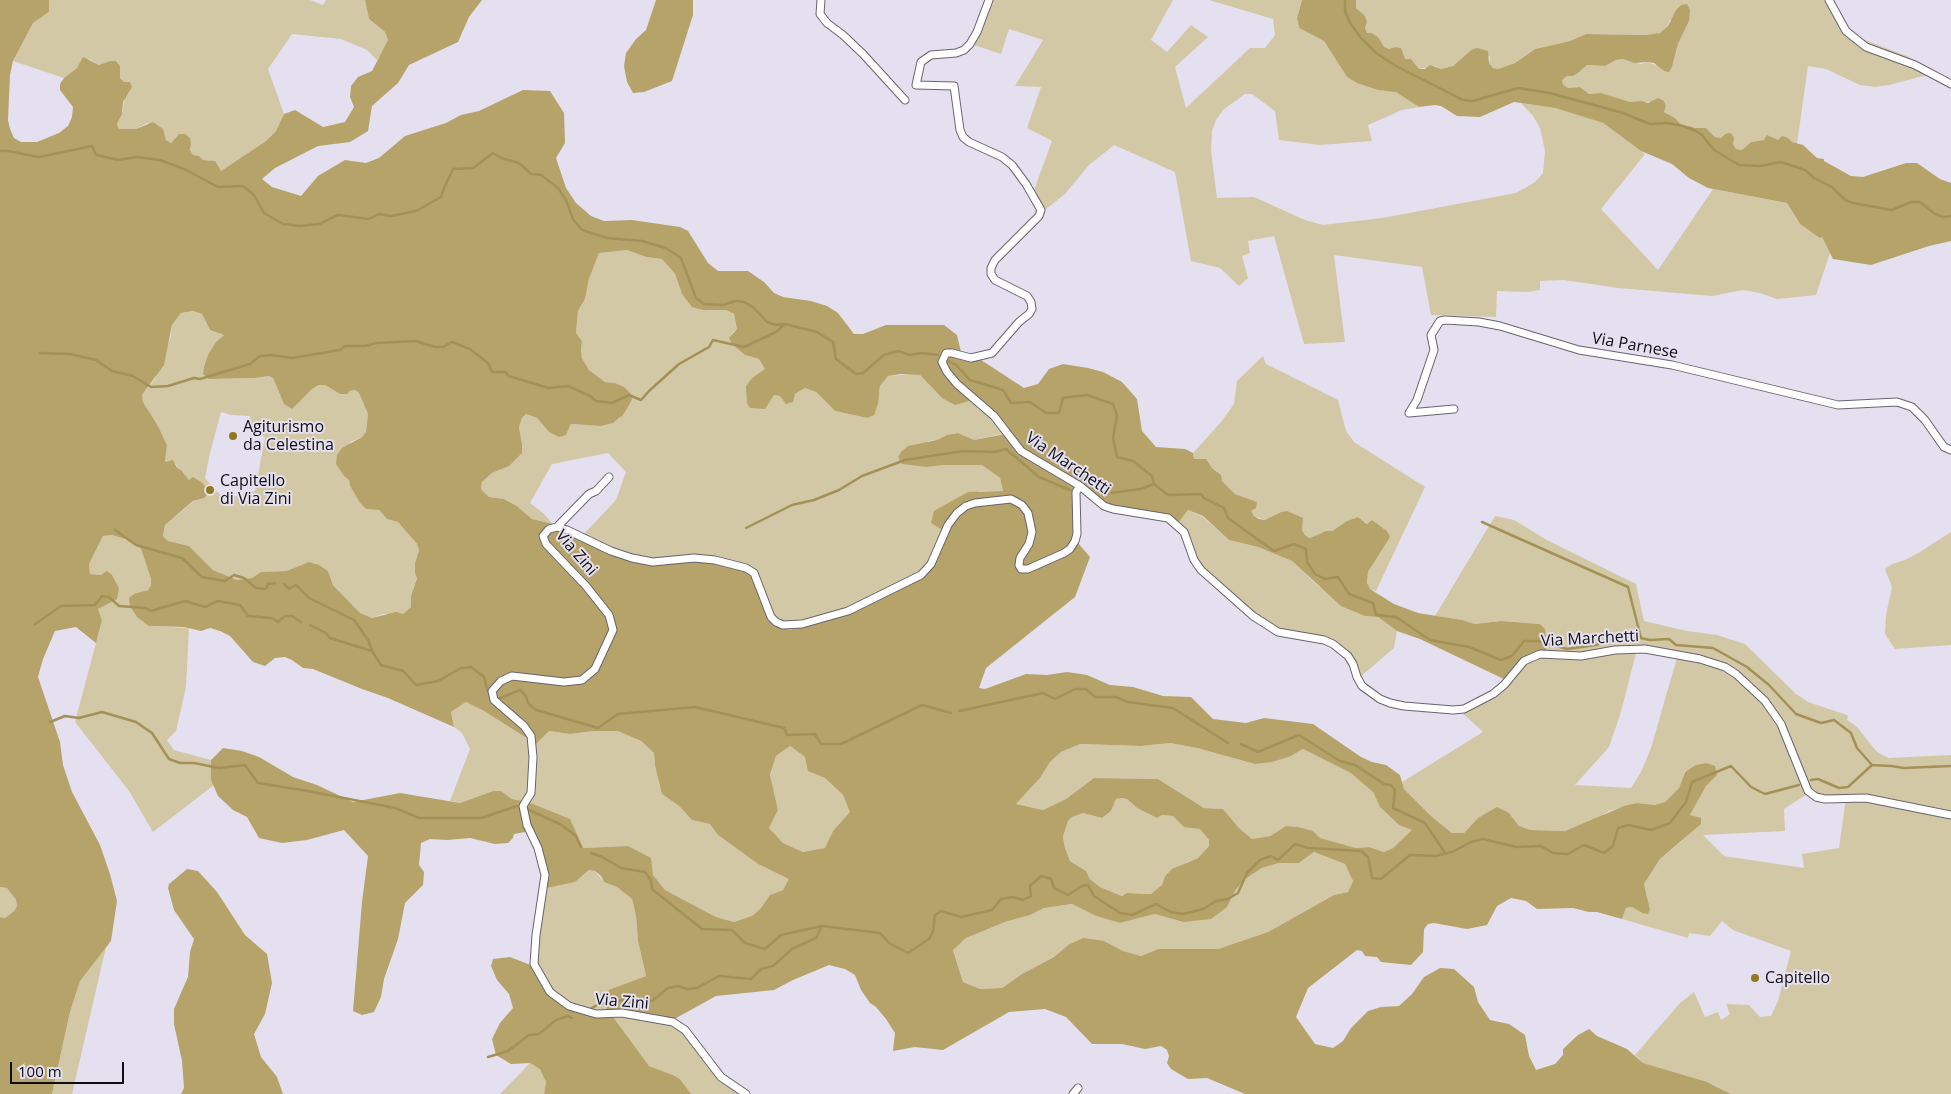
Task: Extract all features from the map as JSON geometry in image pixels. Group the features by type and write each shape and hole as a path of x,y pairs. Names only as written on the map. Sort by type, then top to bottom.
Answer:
{"street":[{"path":"821,0 819,3 820,14 827,23 863,54 905,100"},
{"name":"Via Marchetti","path":"989,0 977,32 970,44 964,50 956,53 931,55 921,62 916,85 954,86 960,130 963,137 969,142 1002,157 1012,165 1041,210 1039,216 995,260 991,268 991,274 995,280 1027,296 1032,308 1029,314 1019,322 992,353 971,358 946,353 942,362 947,372 958,384 994,416 1020,452 1080,486 1104,506 1168,518 1184,532 1194,560 1201,570 1253,616 1278,632 1324,640 1334,644 1348,656 1362,686 1390,703 1453,710 1464,709 1493,694 1504,685 1524,661 1540,654 1581,656 1615,650 1645,649 1700,658 1725,667 1736,674 1748,683 1774,712 1792,750 1802,781 1808,791 1816,797 1825,799 1866,798 1951,815"},
{"path":"1829,0 1846,32 1866,47 1915,65 1951,84"},
{"name":"Via Parnese","path":"1454,409 1409,413 1418,400 1434,350 1431,335 1440,321 1445,320 1479,322 1500,326 1579,350 1681,367 1838,404 1897,402 1912,407 1926,420 1944,447 1951,450"},
{"path":"557,528 589,494 596,491 609,477"},
{"name":"Via Zini","path":"746,1094 721,1078 685,1030 673,1022 622,1012 596,1014 570,1006 550,992 534,964 536,935 545,875 538,848 527,825 523,806 531,793 531,736 524,726 494,700 492,691 501,681 512,676 564,682 582,680 595,669 613,630 610,615 586,586 546,544 544,536 549,529 557,528 567,530 611,551 632,558 654,562 694,558 715,560 746,568 754,573 771,617 776,622 783,625 802,624 848,611 921,575 931,564 948,525 957,513 974,503 1011,499 1022,505 1025,509 1032,532 1020,558 1019,565 1021,569 1028,569 1064,553 1075,542 1077,534 1076,492 1080,486"}],"shaded area":[{"path":"0,0 49,0 49,12 33,23 13,61 10,75 8,120 14,138 21,142 37,142 59,133 68,126 72,117 73,107 60,90 60,84 64,78 77,68 83,57 99,65 116,61 120,66 120,78 124,82 130,82 132,87 123,102 122,114 117,124 119,129 136,129 153,122 163,129 166,140 171,143 179,134 185,134 190,138 190,150 193,155 199,156 203,160 215,161 221,171 266,141 276,131 284,114 295,110 323,127 345,122 354,107 350,97 351,86 358,77 372,71 388,40 385,32 369,19 365,0 482,0 469,17 458,42 409,65 398,83 372,106 368,131 350,142 318,146 275,168 262,179 272,187 301,196 318,176 345,160 366,163 379,158 405,136 446,123 461,115 479,111 523,90 550,91 564,113 565,143 556,158 566,188 576,203 591,216 604,221 632,220 680,227 688,231 708,263 718,271 748,271 764,282 774,293 783,297 811,301 827,306 838,313 854,334 863,334 886,325 944,325 957,335 962,356 978,358 1024,388 1038,384 1049,369 1063,364 1103,372 1122,382 1137,399 1142,431 1156,447 1185,449 1193,453 1194,459 1206,459 1212,468 1221,475 1222,481 1235,494 1257,502 1256,508 1251,511 1259,519 1265,520 1287,511 1303,518 1302,530 1310,538 1326,531 1332,531 1347,521 1358,517 1367,524 1372,520 1387,531 1390,537 1368,572 1367,583 1370,589 1394,604 1418,613 1475,624 1501,621 1540,624 1545,629 1547,645 1545,654 1531,656 1508,681 1420,639 1397,631 1378,617 1365,616 1341,606 1292,561 1258,547 1229,540 1203,516 1188,510 1178,523 1111,508 1079,487 1078,543 1090,557 1075,597 986,668 979,688 985,689 1026,674 1047,675 1067,672 1087,675 1110,685 1133,687 1163,696 1191,697 1213,719 1246,723 1264,718 1313,724 1361,757 1386,765 1400,775 1404,789 1431,816 1452,833 1464,833 1478,818 1497,807 1509,813 1519,826 1531,830 1565,831 1624,806 1637,803 1655,805 1665,802 1679,788 1685,772 1696,765 1706,763 1715,766 1717,775 1706,786 1690,815 1701,818 1701,824 1660,859 1644,884 1650,909 1648,914 1632,907 1626,908 1622,919 1573,908 1537,909 1526,901 1511,898 1497,906 1487,925 1467,929 1434,923 1428,924 1424,929 1423,952 1411,965 1381,962 1377,957 1365,956 1362,951 1357,950 1308,988 1296,1017 1315,1044 1333,1048 1343,1041 1351,1028 1368,1011 1381,1007 1399,1006 1412,994 1424,977 1440,968 1454,969 1474,987 1478,1002 1490,1020 1509,1024 1525,1035 1529,1056 1536,1070 1555,1064 1563,1055 1563,1049 1578,1035 1589,1029 1597,1036 1627,1049 1643,1063 1707,1082 1731,1094 1245,1094 1207,1078 1188,1079 1171,1069 1167,1063 1169,1056 1167,1050 1161,1046 1145,1049 1122,1044 1092,1044 1066,1017 1045,1009 1009,1012 943,1050 915,1047 893,1051 895,1033 886,1019 870,1003 861,990 855,975 845,969 829,965 774,990 716,996 669,1022 610,1013 649,1066 680,1079 691,1094 544,1094 546,1082 540,1069 530,1063 511,1064 496,1055 492,1039 500,1023 513,1008 509,994 497,980 491,966 493,959 510,957 538,968 543,980 570,1005 589,1012 609,1012 604,1004 609,990 646,976 638,941 636,916 632,899 617,887 604,882 595,871 589,870 575,882 547,888 547,870 531,831 514,834 508,843 495,844 470,838 430,839 421,843 419,865 424,872 423,885 405,903 398,939 384,979 381,997 374,1012 362,1015 353,1011 362,902 368,856 344,830 307,840 282,843 259,838 247,817 233,810 218,796 211,780 211,760 223,748 242,751 259,757 293,777 317,785 353,802 400,793 460,803 493,791 501,791 512,799 528,802 570,819 583,848 628,846 651,858 653,875 665,890 716,917 734,922 752,916 761,908 770,895 783,890 789,879 758,864 718,835 710,824 692,820 679,806 662,794 655,766 654,753 641,741 618,731 593,731 570,734 549,731 536,744 484,711 466,702 451,712 454,727 388,698 313,669 303,668 285,657 275,658 265,666 253,662 230,636 220,631 210,628 201,631 184,627 149,626 137,617 130,606 129,598 134,594 148,590 151,585 151,579 141,549 132,541 112,535 103,536 89,564 90,574 101,575 107,571 112,575 119,588 117,599 98,609 102,620 96,643 76,627 55,631 43,659 38,677 60,742 63,765 72,792 100,845 117,901 111,941 80,981 70,1012 52,1094 0,1094 0,917 5,918 17,906 16,900 7,888 0,887","holes":["627,250 646,257 662,259 675,274 682,294 692,307 703,310 726,310 734,314 737,329 729,338 732,344 745,355 759,359 765,369 752,378 746,386 747,403 750,408 765,409 774,395 780,396 786,404 793,402 795,394 805,388 816,392 835,411 867,418 874,415 878,404 880,386 888,376 901,374 920,375 942,398 955,405 973,400 993,415 1005,434 974,440 958,433 947,435 937,440 908,446 898,457 902,464 927,467 982,465 1000,478 1003,491 968,492 934,511 931,523 946,532 924,576 863,608 839,617 790,630 774,623 751,573 702,561 628,560 553,524 532,519 517,506 504,499 489,497 481,489 482,482 492,473 509,466 522,453 519,427 522,418 526,414 537,418 549,432 559,437 566,435 571,424 601,426 613,423 623,415 632,400 631,394 624,387 615,383 605,382 589,370 582,358 582,341 576,333 578,311 585,299 589,279 599,253","193,311 202,314 210,330 224,335 216,342 208,355 203,374 209,379 269,376 273,378 284,404 292,409 312,389 319,385 325,385 340,394 347,394 355,390 359,393 368,414 366,432 362,437 342,448 337,455 336,464 349,480 350,486 366,509 379,510 387,519 398,522 417,544 419,550 415,563 417,578 411,596 411,607 403,614 396,612 372,618 360,613 333,585 328,571 319,565 309,562 286,571 261,572 252,578 237,580 213,570 189,546 168,541 163,536 165,525 193,501 204,498 208,494 207,488 201,482 193,477 189,480 177,468 173,460 165,462 167,445 143,402 142,395 164,365 172,325 181,313","1170,743 1197,748 1255,764 1272,762 1291,756 1303,749 1351,773 1373,792 1380,807 1399,825 1412,830 1393,848 1384,852 1369,847 1356,848 1320,838 1313,831 1298,827 1286,826 1270,836 1252,839 1239,828 1223,809 1204,808 1158,779 1094,778 1066,799 1043,810 1016,804 1040,778 1050,762 1061,752 1080,744 1141,746","790,746 805,757 808,771 825,778 843,795 850,812 833,831 825,848 803,852 783,843 769,828 778,810 770,775 776,756","1116,799 1127,799 1137,808 1157,818 1162,815 1173,816 1184,827 1200,829 1209,840 1209,846 1198,858 1172,869 1165,876 1162,885 1151,894 1127,893 1122,896 1100,887 1090,879 1086,871 1070,861 1063,837 1068,821 1072,817 1083,813 1102,818 1111,811","1314,852 1345,864 1353,881 1348,892 1334,895 1268,932 1218,949 1158,949 1141,956 1123,951 1104,941 1083,938 1068,945 1054,957 1022,974 1002,988 980,989 963,982 953,950 966,938 1005,922 1030,915 1044,908 1072,904 1096,916 1120,923 1155,914 1183,922 1211,919 1227,907 1235,891 1245,879 1262,868 1279,863 1299,863"]},
{"path":"49,0 310,0 323,5 326,0 365,0 369,19 385,32 388,40 377,60 367,50 341,39 292,34 268,69 284,114 276,131 266,141 221,171 209,160 203,160 193,155 190,150 191,144 179,134 171,143 166,140 162,129 147,123 136,129 119,130 117,124 122,114 125,96 130,92 120,78 120,66 116,61 99,65 89,59 64,78 13,61 33,23 49,12"},
{"path":"656,0 693,0 693,15 672,81 644,92 633,93 627,82 624,66 626,53 636,39 646,30"},
{"path":"991,0 1173,0 1151,40 1167,52 1191,25 1208,37 1175,67 1186,108 1250,48 1265,48 1275,35 1273,19 1209,0 1302,0 1297,18 1299,28 1324,41 1347,77 1378,90 1396,91 1419,107 1402,110 1368,125 1372,141 1320,145 1279,140 1275,111 1252,94 1245,94 1224,109 1216,120 1212,131 1211,150 1217,198 1254,197 1305,220 1323,225 1382,218 1516,193 1535,182 1543,173 1545,151 1540,128 1533,116 1521,103 1555,108 1603,123 1645,154 1601,209 1658,270 1713,189 1787,203 1800,224 1822,237 1830,253 1816,295 1777,299 1743,290 1712,296 1618,288 1564,280 1540,281 1540,290 1527,292 1497,291 1496,317 1431,315 1422,267 1334,255 1345,342 1304,344 1274,236 1248,241 1250,253 1242,256 1248,278 1239,286 1220,268 1191,261 1175,172 1114,145 1089,165 1065,194 1041,213 1033,193 1052,141 1027,128 1041,87 1015,86 1043,40 1009,29 1001,54 974,45 982,30"},
{"path":"1302,0 1356,0 1356,8 1365,16 1367,22 1365,28 1367,33 1372,33 1378,37 1384,47 1389,49 1401,48 1405,59 1411,59 1419,69 1425,69 1430,65 1441,69 1453,66 1471,50 1477,48 1488,51 1489,63 1493,68 1498,69 1515,63 1535,49 1570,41 1586,34 1647,35 1660,33 1668,26 1676,10 1681,5 1687,4 1690,10 1689,21 1678,44 1669,72 1664,71 1654,63 1635,63 1623,59 1616,60 1605,66 1587,65 1573,76 1567,76 1562,80 1563,85 1568,88 1580,87 1589,94 1601,93 1630,102 1642,101 1648,103 1658,98 1664,101 1666,106 1664,112 1675,118 1683,127 1706,128 1715,137 1721,138 1725,134 1731,133 1736,149 1742,150 1751,142 1764,140 1767,135 1778,140 1782,136 1792,142 1803,145 1817,158 1824,159 1824,161 1851,176 1863,177 1906,163 1917,163 1940,179 1951,183 1951,241 1929,246 1871,265 1833,259 1822,237 1820,238 1800,224 1787,203 1708,188 1689,178 1672,164 1641,151 1603,123 1555,108 1514,102 1480,117 1457,116 1441,106 1435,105 1419,107 1396,92 1378,90 1357,83 1347,77 1324,41 1299,28 1297,18"},
{"path":"1356,0 1833,0 1842,19 1851,31 1860,38 1909,57 1935,73 1875,87 1860,85 1826,69 1808,66 1797,144 1764,140 1751,142 1742,150 1736,149 1725,134 1721,138 1715,137 1706,128 1683,127 1675,118 1664,112 1666,106 1664,101 1630,103 1601,93 1589,94 1580,87 1568,88 1563,86 1561,80 1567,76 1573,76 1587,65 1605,66 1616,60 1623,59 1641,64 1647,62 1659,66 1664,71 1672,67 1678,44 1689,21 1670,20 1665,31 1654,35 1586,34 1570,41 1535,49 1515,63 1498,69 1493,68 1489,63 1490,57 1477,49 1471,50 1453,66 1441,69 1435,66 1419,69 1411,59 1405,59 1395,47 1389,49 1383,47 1378,37 1372,33 1367,34 1365,28 1367,22 1356,8"},
{"path":"627,250 646,257 662,259 675,274 682,294 703,310 726,310 734,314 737,329 732,333 745,355 759,359 766,369 752,378 774,395 795,394 805,388 816,392 835,411 867,418 880,391 880,386 888,376 912,374 920,375 942,398 973,400 993,415 1006,433 974,440 958,433 928,441 927,467 982,465 1000,478 1003,491 980,491 936,525 946,532 924,576 863,608 839,617 790,630 645,563 580,538 616,500 626,472 608,453 552,464 530,503 553,524 532,519 517,506 504,499 489,497 481,489 482,482 492,473 509,466 522,444 519,427 522,418 526,414 537,418 549,432 566,435 571,424 601,426 619,419 632,400 631,394 615,383 605,382 589,370 582,358 582,341 576,333 578,311 585,299 589,279 599,253"},
{"path":"193,311 202,314 210,330 224,335 216,342 209,379 269,376 273,378 281,397 291,409 312,389 319,385 325,385 340,394 355,390 359,393 368,414 366,432 362,437 350,442 344,476 349,480 350,486 366,509 379,510 387,519 398,522 417,544 419,550 415,563 415,573 417,577 411,596 411,607 403,614 383,614 372,618 360,613 333,585 328,571 309,562 286,571 261,572 252,579 237,580 213,570 189,546 168,541 163,536 165,525 194,501 204,498 181,470 177,468 176,464 165,463 167,445 143,402 142,395 155,379 171,336 172,325 181,313","holes":["221,412 231,415 250,416 249,431 265,437 255,491 224,499 205,478"]},
{"path":"1263,356 1266,364 1338,400 1346,431 1354,442 1425,487 1376,591 1370,589 1367,584 1368,572 1389,537 1387,531 1372,520 1368,524 1358,517 1347,521 1332,531 1327,531 1310,538 1281,512 1265,520 1254,516 1251,511 1251,500 1235,494 1222,481 1217,471 1212,468 1206,459 1194,459 1193,453 1221,422 1234,404 1237,381"},
{"path":"1188,510 1203,517 1229,540 1258,547 1292,561 1317,585 1365,616 1378,617 1397,631 1394,648 1359,678 1340,647 1274,629 1203,571 1178,523"},
{"path":"1495,516 1514,520 1547,540 1636,584 1644,621 1687,631 1717,635 1745,644 1796,694 1808,702 1847,715 1847,720 1857,727 1877,752 1888,758 1951,755 1951,1094 1731,1094 1714,1085 1643,1063 1635,1055 1680,1003 1694,992 1705,1017 1718,1012 1721,1020 1730,1014 1726,1004 1749,1005 1760,1017 1771,1016 1778,1001 1791,951 1733,930 1722,921 1710,936 1689,933 1688,938 1622,919 1626,908 1632,907 1642,913 1648,913 1650,908 1644,884 1660,859 1683,840 1690,815 1706,786 1717,775 1685,771 1679,788 1665,802 1655,805 1637,803 1609,811 1594,820 1565,831 1531,830 1519,826 1509,813 1478,818 1464,833 1452,833 1431,816 1404,789 1402,782 1483,732 1458,709 1470,707 1508,681 1540,624 1501,621 1475,624 1435,616","holes":["1637,649 1678,654 1651,748 1641,772 1631,788 1575,785 1609,747 1621,712","1810,792 1823,798 1846,798 1839,848 1802,854 1804,868 1724,856 1703,835 1785,831 1784,809"]},
{"path":"1951,532 1951,645 1895,649 1885,634 1886,615 1892,587 1885,569 1920,552"},
{"path":"112,535 132,541 141,549 151,579 151,585 148,590 142,592 149,626 189,628 186,687 176,731 167,740 174,750 211,760 211,780 214,785 153,832 129,791 75,722 102,620 98,609 108,602 101,575 90,574 89,564 103,536"},
{"path":"466,702 484,711 536,744 549,731 570,734 618,730 641,741 654,753 655,766 662,794 679,806 692,820 711,824 718,835 758,864 790,879 783,890 770,895 761,908 751,917 734,922 716,917 665,890 628,846 583,848 528,802 512,799 501,791 493,791 460,803 450,801 470,749 462,733 454,727 451,712"},
{"path":"1170,743 1197,748 1255,764 1291,756 1303,749 1351,772 1373,792 1380,807 1399,825 1413,830 1393,848 1384,852 1369,847 1356,848 1319,838 1313,831 1298,827 1286,826 1270,836 1252,839 1239,828 1223,809 1204,808 1158,779 1094,778 1066,799 1043,810 1016,804 1040,778 1050,762 1061,752 1080,744 1141,746"},
{"path":"790,746 805,757 809,771 825,778 843,795 851,812 833,831 826,848 803,852 783,843 769,828 778,810 770,776 776,756"},
{"path":"1116,799 1127,799 1137,808 1157,818 1162,815 1173,816 1184,826 1200,828 1209,840 1209,846 1198,858 1187,862 1165,876 1162,885 1152,894 1134,893 1123,896 1100,887 1090,879 1086,871 1070,861 1065,848 1063,837 1068,821 1072,817 1083,813 1102,818 1111,811"},
{"path":"1314,852 1345,864 1353,881 1348,892 1334,895 1268,932 1218,949 1158,949 1141,956 1123,951 1104,941 1068,945 1054,957 1022,974 1002,988 980,989 963,982 953,949 966,938 1005,922 1030,915 1044,908 1072,904 1096,916 1120,923 1155,914 1183,922 1227,907 1235,891 1245,879 1262,868 1279,863 1299,863"},
{"path":"187,869 198,871 217,892 245,935 267,954 272,983 265,1014 254,1034 261,1057 277,1077 283,1094 181,1094 184,1088 182,1061 174,1024 174,1009 188,977 190,952 194,939 174,910 168,888 169,884"},
{"path":"589,870 595,871 604,882 617,887 632,899 636,916 638,941 646,976 630,983 662,1020 686,1032 721,1076 747,1094 691,1094 680,1079 649,1066 629,1041 589,1012 570,1005 543,980 538,968 537,954 542,908 547,888 575,882"},
{"path":"0,887 7,888 16,900 17,906 5,918 0,917"},
{"path":"106,947 72,1094 52,1094 70,1012 80,981"},
{"path":"530,1063 541,1069 546,1082 544,1094 500,1094"}],"waterway":[{"path":"1345,0 1345,11 1350,23 1361,38 1376,53 1396,66 1463,100 1473,101 1518,88 1550,93 1623,113 1650,124 1668,123 1683,126 1702,135 1714,150 1739,165 1760,166 1781,162 1805,170 1814,178 1832,187 1845,200 1853,203 1892,210 1911,202 1920,202 1935,214 1943,217 1951,216"},
{"path":"0,151 39,157 92,146 96,155 118,160 137,157 160,160 184,169 218,187 243,186 254,195 264,213 283,224 300,226 319,224 338,215 369,219 379,214 391,216 416,211 441,197 453,169 473,168 493,153 501,158 519,163 531,174 541,175 558,188 566,200 573,219 582,230 607,238 642,241 666,248 681,258 696,298 704,304 723,305 735,301 744,302 753,307 767,322 776,325 785,324 817,332 833,342 836,359 856,374 863,373 884,355 898,351 910,355 922,353 938,355"},
{"path":"40,353 70,354 96,360 112,371 133,376 151,387 168,386 194,378 200,379 250,364 260,356 271,355 292,358 340,350 345,346 366,346 376,343 416,341 435,347 443,347 452,342 470,349 488,363 492,372 505,372 509,376 548,388 568,386 590,396 596,401 612,403 629,395 641,400 679,364 709,347 713,340 744,347 776,332 785,324"},
{"path":"948,361 956,365 970,380 1003,390 1011,403 1030,402 1046,413 1059,413 1063,398 1069,397 1087,395 1113,404 1117,415 1113,438 1117,457 1133,461 1152,476 1154,484 1168,495 1201,494 1204,498 1224,508 1228,518 1274,551 1294,544 1306,549 1307,562 1315,574 1325,579 1338,577 1349,594 1373,603 1376,615 1396,617 1430,640 1469,647 1501,660 1512,656 1524,641 1539,641 1567,649 1596,645 1617,637 1650,640 1669,639 1676,645 1713,648 1747,667 1769,685 1796,714 1821,723 1834,720 1851,733 1857,748 1872,765"},
{"path":"746,528 792,505 814,500 839,490 862,476 905,460 963,451 994,452 1006,449 1039,477 1070,490"},
{"path":"1111,493 1140,489 1154,484"},
{"path":"1482,522 1628,587 1641,638"},
{"path":"115,530 136,545 182,558 202,577 225,581 234,575 244,578 256,588 266,589 268,584 275,583"},
{"path":"284,584 289,589 296,585 309,598 354,620 368,640 372,650"},
{"path":"35,624 61,606 95,605 102,596 109,597 119,606 146,608 151,611 185,601 205,607 218,601 240,605 248,616 272,618 278,622 285,616 292,616 301,622"},
{"path":"310,625 326,633 330,638 372,651 381,665 403,671 416,685 438,681 461,668 471,667 484,677 488,692"},
{"path":"959,711 1043,693 1055,699 1075,689 1086,689 1095,697 1116,697 1128,702 1173,708 1228,743"},
{"path":"498,699 520,690 526,696 528,703 536,710 598,728 618,714 695,707 784,728 787,735 815,734 821,744 841,744 922,705 951,713"},
{"path":"50,722 65,716 79,718 102,712 136,722 152,733 169,759 180,763 194,763 219,768 245,765 258,783 395,808 419,818 481,818 517,806"},
{"path":"1241,744 1258,752 1299,735 1340,761 1355,765 1384,784 1391,785 1395,790 1393,808 1425,823 1445,853"},
{"path":"1811,780 1818,779 1839,788 1848,787 1872,765 1904,768 1951,766"},
{"path":"590,1009 599,1004 630,999 652,1001 668,988 678,986 687,989 697,988 719,976 751,979 761,969 773,966 792,949 816,938 822,926 880,933 889,943 908,953 929,939 933,931 935,915 941,911 961,917 992,910 1001,899 1013,897 1023,900 1031,896 1030,886 1041,876 1051,879 1054,888 1068,895 1082,886 1088,885 1094,896 1120,913 1132,915 1156,904 1171,912 1183,914 1203,909 1216,901 1228,899 1238,893 1247,873 1260,860 1271,856 1278,860 1295,844 1308,848 1361,851 1368,857 1372,878 1381,879 1410,855 1436,856 1452,852 1471,842 1483,839 1516,847 1541,846 1553,853 1568,854 1584,845 1604,853 1613,846 1618,828 1628,825 1651,830 1670,823 1686,802 1692,782 1731,766 1751,787 1765,794 1799,785"},
{"path":"529,810 560,824 576,836 581,847"},
{"path":"591,853 621,868 645,872 651,880 652,889 702,929 732,930 745,943 765,949 781,935 822,926"},
{"path":"488,1057 508,1051 529,1035 539,1034 556,1020 568,1016 572,1018"}],"place":[{"name":"Agiturismo da Celestina","path":"233,436"},
{"name":"Capitello di Via Zini","path":"210,490"},
{"name":"Capitello","path":"1755,978"}]}
